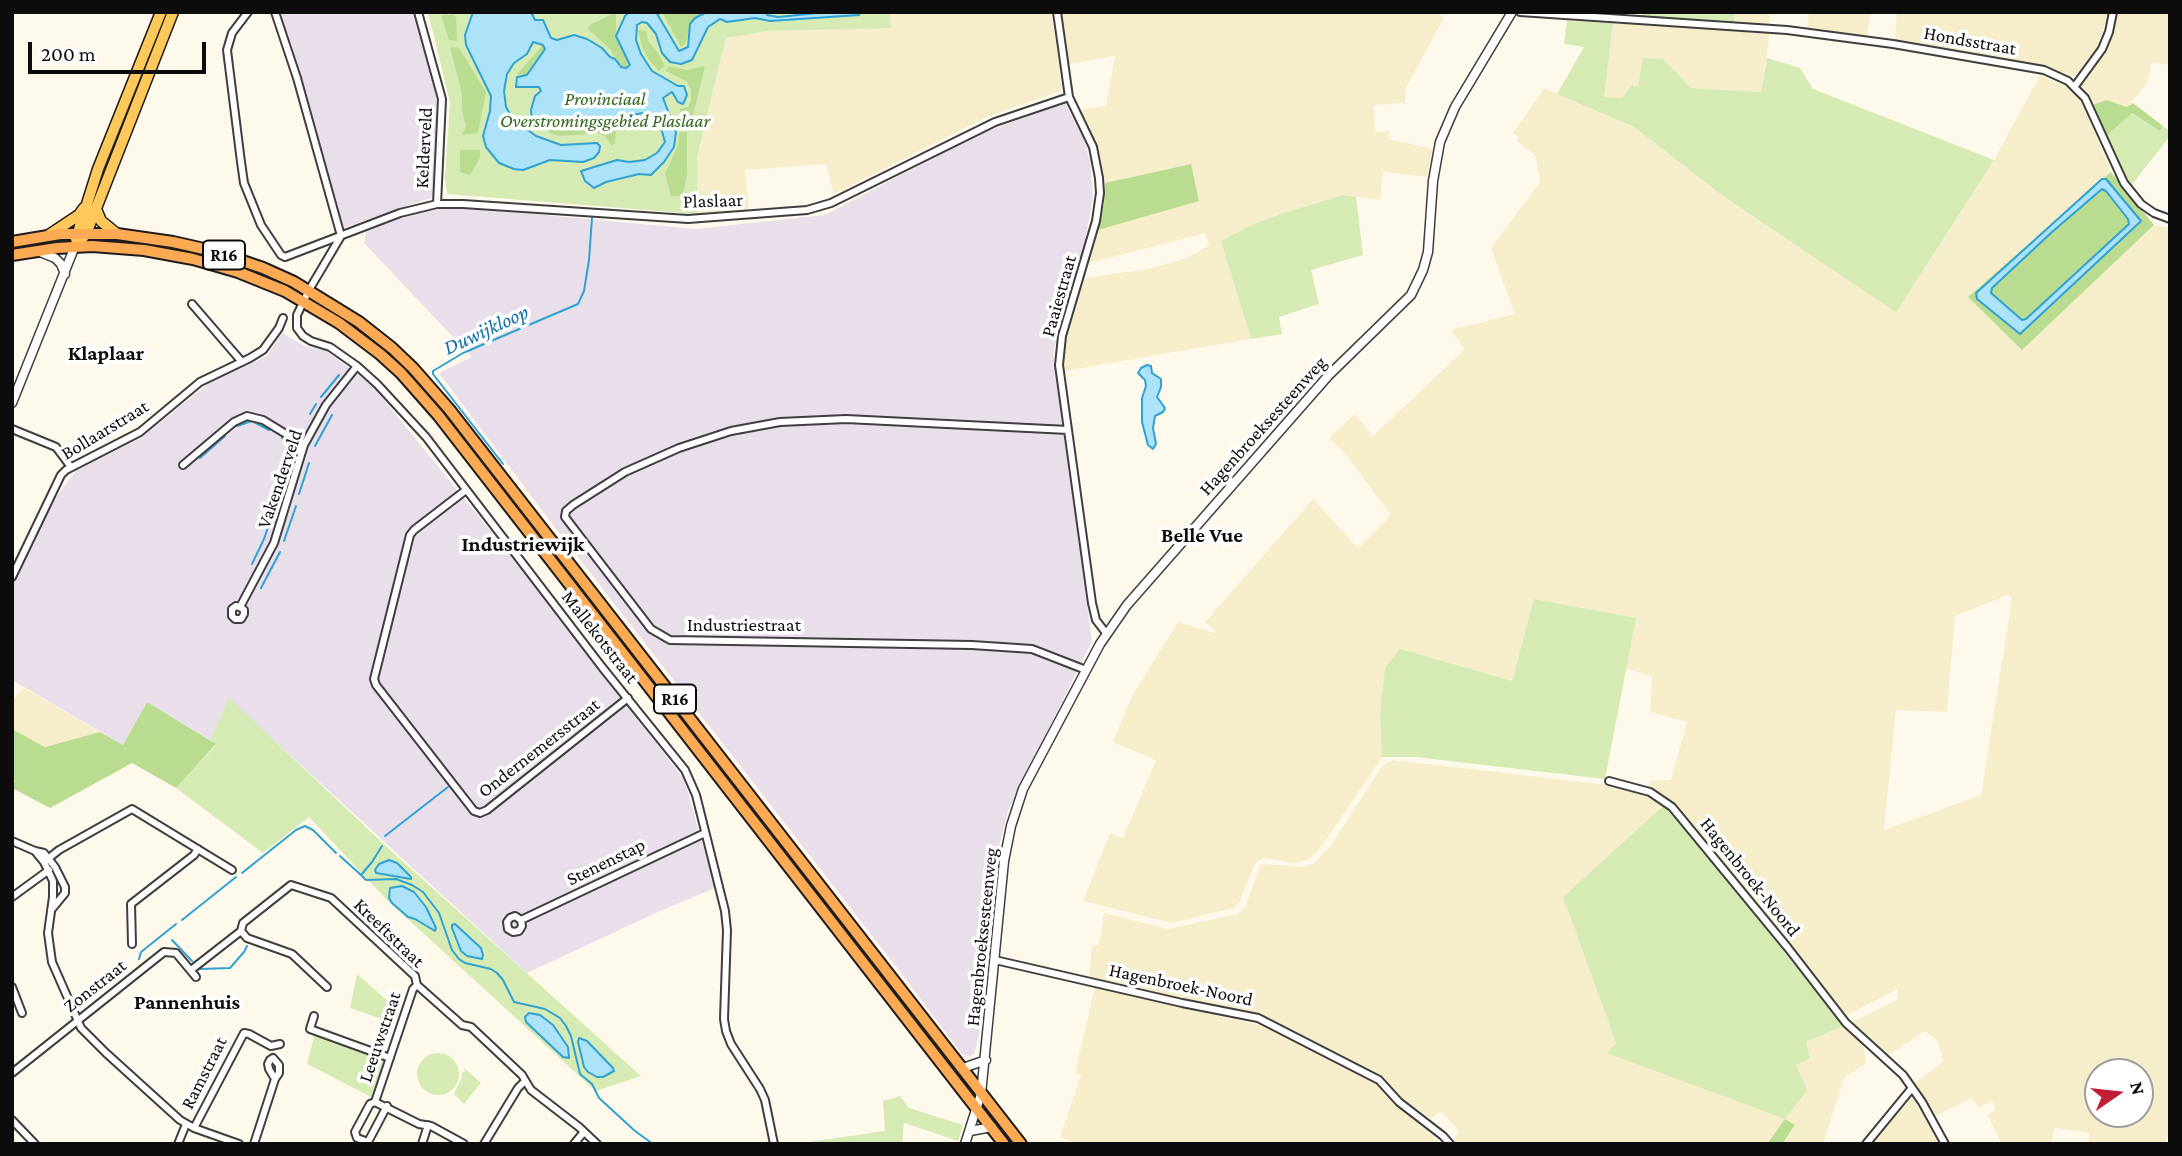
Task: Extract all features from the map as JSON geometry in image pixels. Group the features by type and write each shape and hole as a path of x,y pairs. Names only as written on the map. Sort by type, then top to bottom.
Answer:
{"highway":[{"name":"R16","path":"12,242 49,236 117,234 213,251 262,268 309,290 379,337 431,388 1021,1144"},
{"name":"R16","path":"12,254 75,246 110,246 193,259 262,281 304,302 339,323 380,354 438,415 1004,1144"}],"main road":[{"path":"49,236 90,208 104,187 173,12"},
{"path":"160,15 160,23 169,23"},
{"path":"75,246 160,15"},
{"path":"90,208 117,234"}],"street":[{"name":"Plaslaar","path":"248,12 232,33 227,50 244,183 258,217 273,244 285,257 400,213 437,204 688,219 807,210 831,203 995,122 1069,97"},
{"path":"275,12 301,91 341,236 309,290"},
{"name":"Kelderveld","path":"418,12 442,99 437,204"},
{"name":"Paaiestraat","path":"1057,12 1069,97 1093,147 1100,193 1096,221 1059,352 1092,603 1096,620 1106,633"},
{"name":"Hagenbroeksesteenweg","path":"965,1144 982,1094 1004,862 1011,826 1023,789 1106,633 1143,585 1328,376 1411,295 1428,252 1433,181 1440,142 1455,107 1512,12"},
{"name":"Hondsstraat","path":"1520,12 1787,30 1893,44 2044,71 2075,86"},
{"path":"2113,12 2102,49 2075,86 2090,106 2124,183 2141,204 2170,219"},
{"path":"12,403 75,246"},
{"path":"33,251 55,258 65,274"},
{"name":"Mallekotstraat","path":"309,290 295,321 299,332 312,341 330,347 356,366 377,384 426,438 685,770 696,796 725,911 726,1031 731,1044 760,1088 774,1144"},
{"path":"192,304 242,362"},
{"name":"Bollaarstraat","path":"12,577 61,475 71,467 140,432 200,382 262,350 279,328 283,318"},
{"name":"Vakenderveld","path":"240,607 274,543 304,446 326,405 356,366"},
{"path":"183,466 234,422 247,416 263,420 304,446"},
{"name":"Industriestraat","path":"1068,430 846,419 780,422 705,438 652,459 596,489 566,511 565,517 650,629 670,640 972,645 1032,649 1086,670"},
{"path":"12,429 55,447 71,467"},
{"name":"Ondernemersstraat","path":"466,489 410,535 374,679 376,685 474,811 480,813 628,698"},
{"name":"Hagenbroek-Noord","path":"1609,781 1650,792 1672,807 1844,1021 1903,1074 1945,1144"},
{"path":"49,858 58,850 132,809 232,870"},
{"name":"Stenenstap","path":"521,920 705,832"},
{"path":"12,841 39,851 49,858 61,878 65,893 50,912"},
{"path":"132,944 131,904 198,849"},
{"path":"35,851 49,870 53,887 48,933 52,962 81,1028 174,1116 194,1128 239,1144"},
{"path":"12,897 49,870"},
{"name":"Kreeftstraat","path":"191,970 241,931 243,923 291,885 331,898 410,970 417,985 462,1025 471,1027 522,1075 531,1090 597,1144"},
{"path":"241,931 247,938 292,954 327,988"},
{"name":"Zonstraat","path":"12,1073 164,952 176,953 196,977"},
{"name":"Hagenbroek-Noord","path":"995,960 1182,1003 1258,1017 1379,1080 1399,1101 1450,1144"},
{"name":"Leeuwstraat","path":"375,1102 412,989 417,985"},
{"path":"12,987 22,1013"},
{"path":"307,1037 314,1016"},
{"path":"310,1029 390,1058"},
{"name":"Ramstraat","path":"194,1128 244,1033 271,1046 280,1044"},
{"path":"963,1068 986,1060"},
{"path":"254,1144 275,1079"},
{"path":"484,1144 525,1081"},
{"path":"1866,1144 1912,1088"},
{"name":"Leeuwstraat","path":"387,1106 368,1142 357,1138 355,1132 370,1104 375,1102 387,1106 419,1124 428,1125 464,1144"},
{"path":"12,1120 36,1144"},
{"path":"178,1144 186,1124"},
{"path":"422,1144 428,1125"},
{"path":"970,1130 992,1127"},
{"path":"574,1144 583,1133"}],"shaded area":[{"path":"278,12 413,12 439,97 433,197 344,228 292,45"},
{"path":"890,12 1051,12 1063,90 989,116 834,194 826,164 745,170 749,210 697,214 697,157 726,38 769,31 891,27"},
{"path":"1060,12 1435,12 1444,18 1406,88 1405,103 1374,105 1375,132 1390,131 1388,139 1433,149 1427,177 1383,172 1380,200 1343,195 1283,213 1221,241 1251,339 1064,371 1062,352 1085,278 1148,269 1187,258 1209,245 1205,233 1089,263 1098,230 1199,200 1190,164 1105,183 1101,158 1080,110 1106,106 1115,56 1069,64"},
{"path":"1735,12 1770,12 1769,26 1734,23"},
{"path":"1809,12 1871,12 1867,38 1807,30"},
{"path":"1897,12 2108,12 2099,45 2090,62 2079,74 2070,77 1986,57 1895,42"},
{"path":"2114,12 2170,12 2170,65 2152,62 2147,83 2128,107 2107,100 2092,105 2080,84 2098,61 2107,42"},
{"path":"1613,23 1770,32 1761,92 1691,88 1663,60 1643,58 1638,86 1631,86 1622,98 1603,97"},
{"path":"2040,75 2072,90 2084,106 2111,172 1968,297 2022,350 2154,225 2170,228 2170,1121 2166,1144 2088,1144 2089,1133 2055,1128 2051,1144 2002,1144 1987,1114 1996,1110 1992,1101 1979,1108 1972,1098 1935,1116 1914,1084 1943,1062 1938,1041 1925,1031 1887,1056 1852,1022 1898,999 1897,989 1844,1017 1666,797 1649,789 1650,781 1671,780 1687,722 1650,712 1652,677 1626,668 1635,618 1534,599 1512,681 1380,714 1382,757 1316,853 1305,861 1293,863 1264,858 1255,863 1240,901 1234,908 1171,923 1083,901 1110,833 1123,838 1156,760 1113,742 1133,694 1178,622 1218,634 1205,622 1313,499 1358,548 1391,515 1347,456 1329,438 1355,414 1373,436 1465,349 1451,331 1515,314 1491,248 1540,182 1536,157 1517,141 1519,137 1513,133 1544,88 1634,127 1723,196 1896,311 1994,160","holes":["2008,595 2012,598 1981,795 1884,830 1896,710 1947,712 1955,616"]},
{"path":"1065,103 1083,138 1090,161 1093,196 1084,248 1053,352 1092,641 1008,811 997,854 981,1026 974,1054 970,1057 962,1054 439,373 472,357 364,243 366,232 412,214 441,209 469,208 695,229 825,215 977,135"},
{"path":"282,333 303,345 326,351 372,385 530,580 684,779 715,888 527,973 229,699 210,740 147,702 123,745 12,680 12,583 47,511 65,485 76,471 141,438 210,382 267,356"},
{"path":"24,688 100,732 45,747 12,729 12,701"},
{"path":"1393,760 1608,785 1650,796 1664,805 1563,897 1616,1043 1608,1053 1796,1065 1806,1042 1843,1026 1863,1045 1866,1063 1844,1078 1823,1144 1782,1144 1795,1126 1785,1119 1767,1144 1456,1144 1454,1140 1459,1131 1441,1111 1431,1119 1400,1096 1381,1076 1262,1017 1089,978 1092,945 1099,945 1104,913 1168,929 1237,914 1245,907 1260,867 1266,864 1304,867 1314,863 1331,845 1383,765"},
{"path":"1095,987 1262,1026 1377,1085 1441,1144 1080,1144 1060,1137 1081,1075 1075,1073"},
{"path":"1910,1098 1915,1098 1938,1144 1872,1144"}],"green space":[{"name":"Provinciaal Overstromingsgebied Plaslaar","path":"428,12 890,12 891,28 769,31 726,38 697,157 697,214 447,194 445,179 450,102"},
{"path":"616,12 616,36 630,66 626,68 621,67 610,49 588,29 590,25"},
{"path":"662,12 702,12 690,24 686,43 681,47"},
{"path":"1643,12 1735,12 1734,23 1642,17"},
{"path":"441,15 456,17 457,41 449,40"},
{"path":"1567,21 1613,23 1604,97 1622,98 1631,86 1638,86 1643,58 1663,59 1691,88 1761,92 1767,58 1800,68 1813,89 1994,160 1896,312 1723,196 1634,127 1557,94 1584,47 1564,44"},
{"path":"158,29 163,31 88,219 85,219 102,176 102,167"},
{"path":"638,30 646,31 648,41 665,66 659,71 649,60"},
{"path":"543,45 545,49 527,75 517,74"},
{"path":"450,47 459,48 486,92 478,133 462,135 466,126 462,93"},
{"path":"669,66 687,70 705,66 692,119 680,116 680,109 688,107 691,101 691,89 686,81 666,71"},
{"path":"2107,100 2127,107 2133,103 2163,126 2160,131 2132,113 2107,136 2092,105"},
{"path":"2132,113 2160,131 2163,126 2170,131 2170,136 2131,186 2124,177 2107,136"},
{"path":"556,117 582,128 595,127 611,119 616,131 615,143 612,146 606,137 599,133 560,136 548,132 532,121"},
{"path":"679,132 687,132 687,173 680,196 671,196 665,174 678,145"},
{"path":"460,150 480,150 480,158 470,175 460,172"},
{"path":"1191,164 1199,201 1098,230 1104,204 1105,183"},
{"path":"2111,172 2154,225 2022,350 1968,297"},
{"path":"1343,195 1356,197 1363,255 1311,270 1319,304 1279,317 1282,334 1251,339 1221,241 1283,213"},
{"path":"1534,599 1636,618 1605,779 1415,757 1382,757 1380,714 1385,668 1400,649 1512,681"},
{"path":"229,698 388,848 641,1076 596,1091 387,900 309,817 263,853 176,788 216,745 210,740"},
{"path":"147,702 216,744 176,788 132,763 50,808 12,788 15,781 12,779 12,729 45,747 100,732 123,745"},
{"path":"1664,805 1843,1026 1806,1042 1810,1058 1796,1065 1807,1090 1785,1119 1607,1053 1616,1043 1563,897"},
{"path":"357,974 399,1011 394,1023 350,1008"},
{"path":"315,1033 386,1059 373,1098 307,1064"},
{"path":"438,1053 453,1059 459,1074 453,1089 438,1095 423,1089 417,1074 423,1059"},
{"path":"464,1068 481,1083 464,1104 454,1094 462,1073 465,1072"},
{"path":"900,1096 909,1108 963,1125 958,1141 904,1123 902,1144 795,1144 885,1131 883,1101"},
{"path":"1785,1119 1795,1125 1782,1144 1767,1144"}],"water":[{"path":"473,12 531,12 535,20 543,20 551,38 557,40 574,35 587,39 602,48 621,67 626,68 630,65 616,36 629,12 656,12 679,51 688,47 690,24 707,12 765,12 778,17 860,12 859,15 770,21 755,18 727,22 720,19 708,27 692,60 681,64 670,62 662,53 656,34 647,23 637,25 636,40 652,71 678,86 684,86 687,95 683,104 678,102 672,92 663,98 676,132 674,147 651,175 639,174 606,182 594,188 585,181 581,171 617,160 645,160 657,153 665,142 661,128 643,113 582,128 556,117 532,121 531,110 535,96 541,91 539,87 516,87 517,77 527,75 545,49 543,45 533,42 527,54 514,63 507,74 504,91 506,107 513,119 536,136 561,145 597,143 600,146 599,152 594,158 583,162 550,160 523,170 499,163 486,147 483,136 491,96 466,45 465,35"},
{"path":"2102,179 2106,179 2141,221 2020,334 1977,299 1976,293","holes":["2102,189 2129,224 2022,320 1991,293 1992,288"]},
{"path":"1147,365 1151,366 1152,373 1161,379 1157,397 1165,408 1155,416 1153,428 1156,444 1153,449 1148,445 1142,422 1142,398 1146,386 1145,380 1138,373"},
{"path":"389,860 397,863 411,879 376,873 379,864"},
{"path":"402,886 414,892 426,907 435,931 408,917 392,903 389,898 390,888"},
{"path":"455,924 481,948 482,959 467,956 461,951 452,928"},
{"path":"529,1013 540,1015 553,1025 568,1047 569,1058 563,1057 526,1022 525,1017"},
{"path":"579,1038 587,1041 614,1071 603,1077 588,1072 584,1067"}],"waterway":[{"name":"Duwijkloop","path":"503,464 433,371 463,353 578,304 584,291 592,218"},
{"path":"321,397 339,375"},
{"path":"310,414 316,404"},
{"path":"315,446 332,415"},
{"path":"237,426 252,421 269,430"},
{"path":"200,458 225,436"},
{"path":"282,438 294,445"},
{"path":"299,494 309,463"},
{"path":"252,564 264,539 285,478"},
{"path":"284,541 296,506"},
{"path":"261,588 280,552"},
{"name":"Duwijkloop","path":"385,836 448,787"},
{"name":"Duwijkloop","path":"242,873 296,830 305,826 313,830 336,853"},
{"name":"Duwijkloop","path":"340,856 361,875 382,846"},
{"path":"361,875 366,880 396,879 423,892 439,913 452,950 459,959 497,973 514,1002 545,1009 560,1018 571,1036 580,1074 592,1084 599,1098 653,1144"},
{"name":"Duwijkloop","path":"182,920 236,877"},
{"name":"Duwijkloop","path":"139,959 141,952 176,924"},
{"name":"Duwijkloop","path":"172,940 192,961"},
{"name":"Duwijkloop","path":"200,969 230,968 247,946"}],"district":[{"name":"Klaplaar","path":"106,354"},
{"name":"Belle Vue","path":"1202,536"},
{"name":"Industriewijk","path":"523,545"},
{"name":"Pannenhuis","path":"187,1003"}]}
